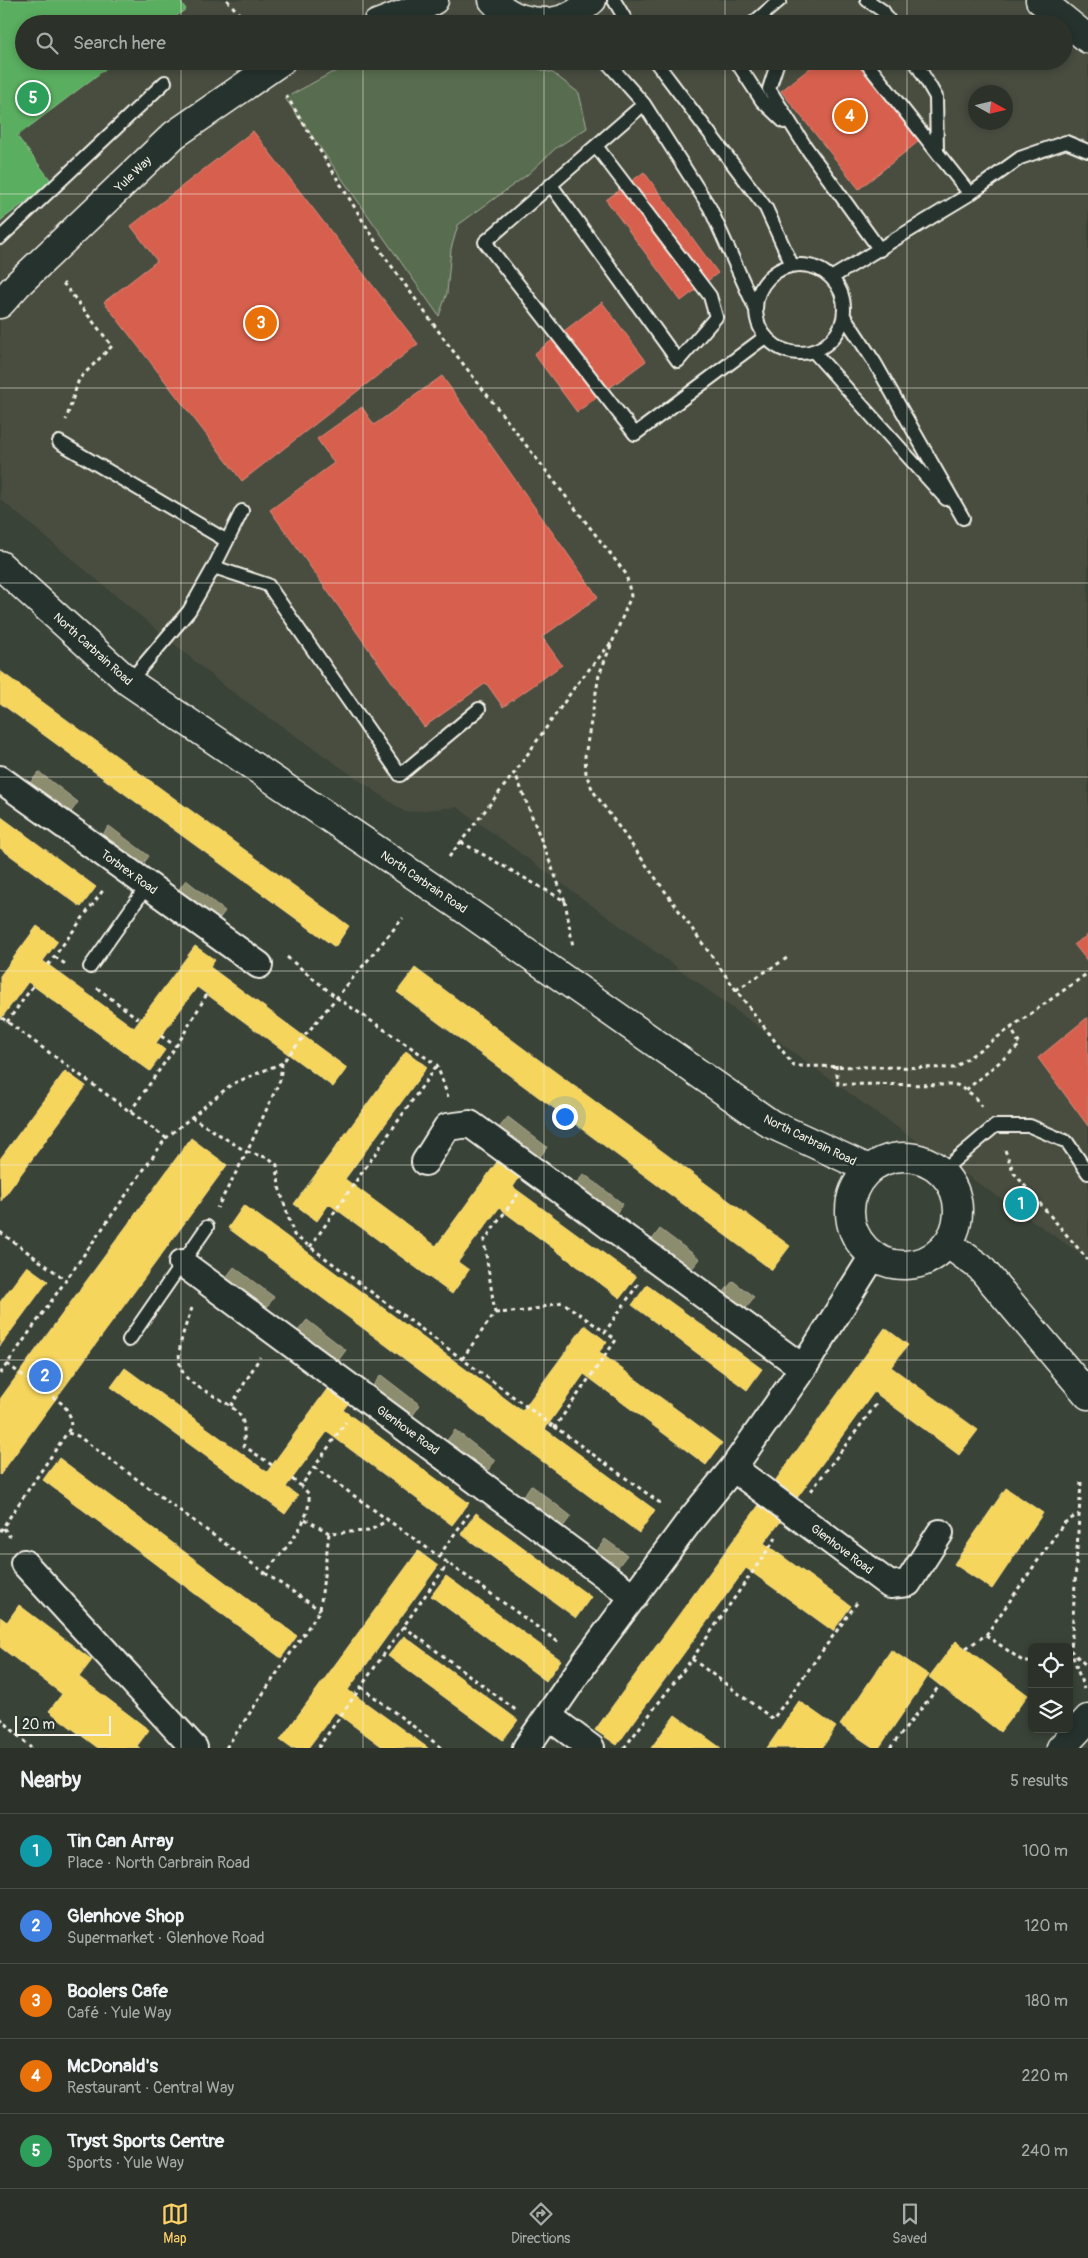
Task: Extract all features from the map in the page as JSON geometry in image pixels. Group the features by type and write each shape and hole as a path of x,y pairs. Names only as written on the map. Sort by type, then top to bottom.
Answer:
{"street":[{"path":"401,15 434,0"},
{"path":"493,0 498,6 513,15"},
{"path":"570,15 592,0"},
{"path":"1040,0 1058,15"},
{"path":"1073,27 1088,39"},
{"name":"Yule Way","path":"0,304 174,134 268,70"},
{"name":"North Carbrain Road","path":"0,565 129,682 464,909 771,1124 869,1169"},
{"name":"Torbrex Road","path":"0,779 259,965"},
{"path":"425,1162 447,1127 470,1124 802,1368"},
{"name":"North Carbrain Road","path":"898,1157 914,1157 929,1162 942,1171 952,1184 958,1198 959,1214 956,1230 948,1244 936,1256 921,1263 905,1266 888,1264 873,1256 861,1245 853,1230 850,1214 851,1197 858,1182 869,1169 882,1161 898,1157"},
{"path":"948,1244 980,1267 1085,1393"},
{"path":"591,1748 538,1731 585,1662 688,1523 733,1468 802,1368 873,1256"},
{"name":"Glenhove Road","path":"182,1263 634,1597"},
{"name":"Glenhove Road","path":"733,1468 890,1585 908,1583 940,1533"},
{"path":"24,1563 194,1748"},
{"path":"1073,1721 1087,1695"},
{"path":"1060,1748 1088,1719"},
{"path":"1056,1748 1066,1733"}],"lane":[{"path":"614,0 623,15"},
{"path":"762,15 780,0"},
{"path":"867,0 885,15"},
{"path":"614,70 644,104 710,208 755,308 757,324 765,337 775,347 787,352 800,354 814,352 834,338 844,316 842,296 832,278 814,267 792,265 778,270 766,280 758,293 755,308"},
{"path":"662,70 766,208 792,265"},
{"path":"742,70 762,101 797,134"},
{"path":"775,70 769,89 797,134 880,250"},
{"path":"872,70 970,194"},
{"path":"920,70 936,97 937,151"},
{"path":"0,238 166,82"},
{"path":"644,104 485,242 635,434 765,337"},
{"path":"832,278 970,194 1020,158 1066,142 1088,151"},
{"path":"551,184 678,361 716,317 710,296 596,146"},
{"path":"814,352 963,518 875,363 844,316"},
{"path":"58,442 227,541"},
{"path":"129,682 189,611 242,511"},
{"path":"214,567 268,585 400,775 479,709"},
{"path":"90,967 147,886"},
{"path":"942,1171 995,1126 1030,1126 1067,1142 1088,1173"},
{"path":"129,1340 207,1227"}],"path":[{"path":"227,0 240,15"},
{"path":"282,88 386,257 450,347 626,574 631,596 599,675 585,756 586,774 593,791 736,990 794,1066 836,1065 954,1068 1088,974"},
{"path":"45,258 112,346 79,380 58,442"},
{"path":"449,857 515,772 577,684 614,638"},
{"path":"460,842 565,901 515,772"},
{"path":"48,965 121,867"},
{"path":"0,1374 166,1138 232,1084 282,1063 403,918"},
{"path":"259,965 288,957 337,998 437,1065 458,1126"},
{"path":"736,990 787,958"},
{"path":"7,1022 33,986"},
{"path":"130,1112 176,1046 206,994"},
{"path":"2,1018 166,1138"},
{"path":"966,1090 1020,1046 1011,1028"},
{"path":"160,1036 176,1046"},
{"path":"207,1227 247,1152 280,1080 282,1063"},
{"path":"310,1247 437,1065"},
{"path":"191,1117 247,1152 269,1158 277,1165 279,1187 294,1235 688,1523"},
{"path":"462,1359 495,1313 484,1241 535,1172"},
{"path":"0,1232 66,1280"},
{"path":"605,1332 656,1259"},
{"path":"209,1282 192,1308 180,1346 180,1367 186,1378 230,1406 243,1420 244,1446 272,1465"},
{"path":"495,1313 528,1311 562,1302 616,1340 555,1427 558,1429"},
{"path":"230,1406 252,1374 273,1330"},
{"path":"0,1531 71,1427 70,1416 64,1405 7,1364"},
{"path":"301,1486 363,1397"},
{"path":"624,1748 692,1659 794,1513 878,1402"},
{"path":"68,1432 78,1436 265,1573 320,1610"},
{"path":"314,1466 585,1662"},
{"path":"265,1573 305,1518 310,1508 309,1494 292,1479"},
{"path":"1071,1643 1081,1482"},
{"path":"439,1556 487,1488"},
{"path":"966,1648 986,1635 1064,1523 1080,1514"},
{"path":"305,1518 329,1534 369,1531 388,1520"},
{"path":"3,1527 24,1563"},
{"path":"226,1748 320,1610 329,1534"},
{"path":"318,1748 448,1563"},
{"path":"692,1659 773,1719 877,1575"},
{"path":"404,1626 538,1731"},
{"path":"986,1635 1024,1662 1028,1662"},
{"path":"1073,1654 1088,1667"},
{"path":"1073,1660 1087,1695"},
{"path":"890,1748 940,1685"},
{"path":"361,1687 442,1748"},
{"path":"0,1718 31,1748"}],"shaded area":[{"path":"0,0 1088,0 1088,1259 878,1114 457,807 405,812 227,688 0,499"}],"green space":[{"path":"340,70 542,70 553,73 579,93 587,128 556,148 527,175 458,225 451,249 447,293 439,316 285,98"}],"building: Homes":[{"path":"0,671 349,926 335,947 0,703"},
{"path":"0,816 96,887 81,907 0,848"},
{"path":"37,926 58,941 43,961 134,1028 195,946 215,960 210,967 347,1068 333,1087 197,987 156,1043 165,1050 150,1071 28,982 0,1020 0,976"},
{"path":"415,968 790,1246 772,1270 397,992"},
{"path":"406,1051 427,1067 345,1179 436,1246 497,1162 519,1178 513,1187 636,1277 620,1298 499,1208 458,1262 469,1270 452,1294 329,1204 317,1221 294,1204"},
{"path":"65,1071 86,1086 1,1201 0,1159"},
{"path":"191,1138 227,1165 0,1475 0,1399"},
{"path":"244,1205 522,1411 585,1325 607,1342 599,1352 722,1443 706,1465 584,1374 545,1429 655,1510 639,1533 228,1228"},
{"path":"27,1266 48,1281 0,1346 0,1302"},
{"path":"647,1285 762,1369 747,1390 632,1305"},
{"path":"885,1328 908,1345 891,1367 978,1430 959,1455 874,1392 797,1498 775,1481"},
{"path":"125,1368 267,1472 330,1385 351,1400 343,1410 469,1503 452,1525 327,1432 286,1487 298,1496 285,1514 111,1387"},
{"path":"59,1458 297,1636 281,1658 43,1480"},
{"path":"1006,1488 1043,1513 992,1589 954,1564"},
{"path":"759,1505 781,1521 764,1543 851,1606 833,1631 746,1568 617,1745 595,1730"},
{"path":"476,1513 591,1597 576,1618 461,1534"},
{"path":"418,1551 438,1566 348,1690 428,1748 384,1748 335,1712 308,1748 291,1748 280,1740"},
{"path":"446,1576 561,1660 546,1681 431,1596"},
{"path":"19,1605 92,1660 79,1677 149,1730 137,1746 140,1748 98,1748 49,1711 62,1694 0,1647 0,1617 7,1622"},
{"path":"404,1636 518,1720 503,1740 388,1656"},
{"path":"956,1641 1028,1695 1000,1732 929,1677"},
{"path":"891,1650 929,1675 879,1748 874,1748 840,1725"},
{"path":"799,1701 836,1727 822,1748 767,1748"},
{"path":"675,1715 721,1748 651,1748"}],"building: Shops":[{"path":"808,70 862,70 919,141 859,189 781,91"},
{"path":"253,131 418,344 242,481 104,302 157,261 131,226"},
{"path":"644,172 718,273 681,301 606,200"},
{"path":"602,302 646,361 577,412 534,354"},
{"path":"442,376 598,597 542,637 562,665 503,707 486,683 424,727 270,510 334,463 317,439 362,407 374,425"},
{"path":"1088,935 1088,962 1074,944"},
{"path":"1088,1017 1088,1126 1038,1058"}],"building: Public":[{"path":"0,0 179,0 186,9 178,15 15,15 15,70 104,70 17,136 52,182 0,221"}],"building: Industry":[{"path":"39,772 78,802 69,815 29,784"},
{"path":"109,826 149,856 140,868 100,838"},
{"path":"186,880 225,911 216,923 176,893"},
{"path":"508,1117 547,1147 538,1160 498,1129"},
{"path":"584,1174 623,1204 614,1216 574,1186"},
{"path":"660,1229 700,1259 690,1271 651,1241"},
{"path":"234,1267 274,1297 265,1310 225,1279"},
{"path":"733,1281 754,1297 745,1310 723,1293"},
{"path":"307,1320 346,1350 337,1362 297,1332"},
{"path":"381,1375 420,1405 411,1418 371,1388"},
{"path":"455,1430 495,1461 486,1473 446,1442"},
{"path":"531,1485 571,1516 562,1528 522,1498"},
{"path":"605,1539 627,1555 617,1568 596,1552"}],"place":[{"name":"Tryst Sports Centre","path":"33,98"},
{"name":"McDonald's","path":"850,116"},
{"name":"Boolers Cafe","path":"261,323"},
{"name":"Tin Can Array","path":"1021,1204"},
{"name":"Glenhove Shop","path":"45,1376"}]}
